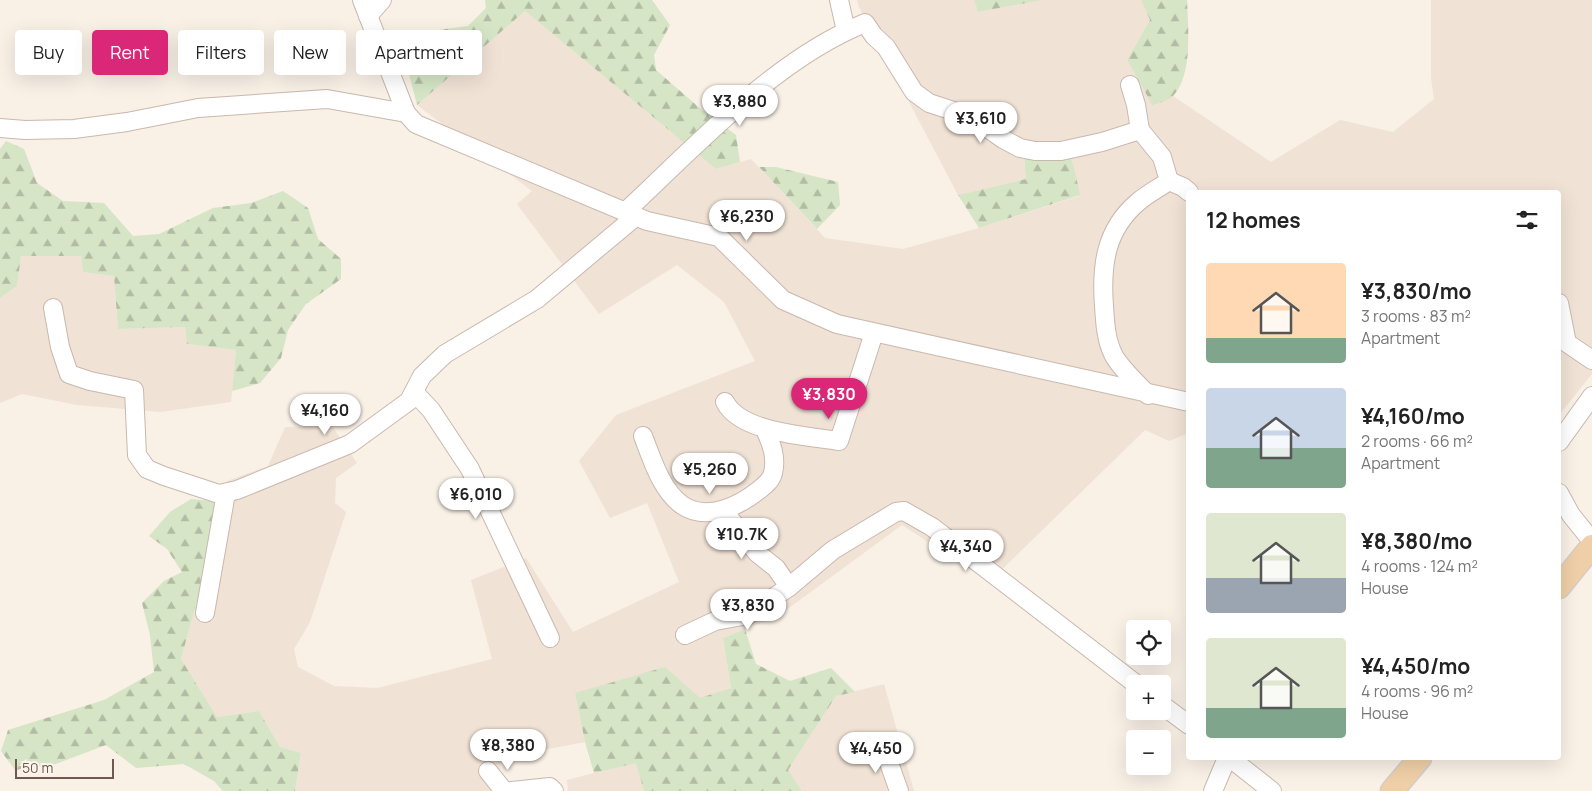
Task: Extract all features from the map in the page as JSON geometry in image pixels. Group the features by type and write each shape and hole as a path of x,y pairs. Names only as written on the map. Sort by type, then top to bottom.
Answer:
{"main road":[{"path":"1561,585 1592,546"},
{"path":"1392,791 1418,760"}],"street":[{"path":"382,0 365,8 406,113 416,124 647,221 719,237 783,300 837,324 1186,401"},
{"path":"839,0 846,31"},
{"path":"53,308 60,347 69,374 90,381 134,390 137,455 148,469 219,494 226,493 350,444 409,401 422,376 445,354 537,299 630,214 749,96 803,57 846,31 865,23 874,36 886,47 914,92 929,104 972,117 1003,139 1020,148 1036,151 1061,151 1102,142 1140,130"},
{"path":"1130,85 1136,105 1140,130 1162,157 1169,180 1187,190"},
{"path":"0,128 25,130 74,129 126,122 198,108 326,99 406,113"},
{"path":"1148,394 1113,355 1106,330 1102,290 1103,265 1108,245 1119,223 1137,203 1169,180"},
{"path":"1561,313 1567,343 1592,360"},
{"path":"725,402 730,411 749,422 765,428 839,441 874,333"},
{"path":"414,392 431,410 470,469 550,638"},
{"path":"1561,439 1592,396"},
{"path":"643,436 665,487 681,504 694,511 708,512 723,510 750,497 770,480 774,472 774,449 765,428"},
{"path":"205,612 226,493"},
{"path":"1561,497 1571,515 1592,541"},
{"path":"723,510 757,553 776,568 789,587"},
{"path":"685,635 715,621 748,615 789,587 833,550 896,512 904,511 932,527 1126,676"},
{"path":"1171,712 1186,723"},
{"path":"883,746 899,791"},
{"path":"1213,791 1227,760"},
{"path":"1231,760 1272,791"},
{"path":"488,772 504,791"},
{"path":"512,791 550,787 554,791"}],"shaded area":[{"path":"857,0 974,0 978,12 1042,0 1141,0 1150,20 1127,60 1154,106 1173,96 1271,162 1340,120 1393,132 1434,99 1431,78 1431,0 1592,0 1592,374 1561,413 1561,190 1186,190 1186,434 1169,441 1145,430 989,582 902,525 778,616 723,638 731,688 700,699 575,693 585,742 500,758 501,789 494,791 295,791 301,753 280,747 259,711 217,717 181,659 224,502 227,481 268,466 285,427 332,426 357,463 336,478 335,503 346,512 310,622 294,649 298,667 334,686 377,688 492,659 471,580 526,558 573,632 679,582 647,503 610,518 579,461 616,415 755,361 724,302 677,265 599,314 517,204 532,191 417,105 451,75 482,75 482,48 525,11 716,169 751,159 825,238 903,249 979,228 1079,196 1074,167 1069,153 1024,157 1026,179 958,195"},
{"path":"21,256 81,256 84,272 114,276 118,329 185,327 187,344 236,350 231,402 160,412 77,405 22,394 0,403 0,298 17,286"},
{"path":"884,684 914,791 802,791 788,770 836,696"},
{"path":"637,762 644,791 568,791 567,780"}],"green space":[{"path":"485,0 652,0 670,25 654,55 656,70 702,110 736,135 740,162 716,169 525,11 482,48 482,30 438,30 468,26 486,8"},
{"path":"974,0 1042,0 978,12"},
{"path":"1141,0 1187,0 1188,49 1184,75 1174,95 1153,106 1127,60 1150,20"},
{"path":"409,75 451,75 417,105"},
{"path":"6,141 24,149 37,183 63,201 104,203 133,236 159,234 213,208 251,203 283,191 308,208 318,239 341,259 341,279 306,304 288,330 281,358 260,383 232,391 236,350 187,344 185,327 118,329 114,276 83,272 81,256 21,256 17,286 0,298 0,149"},
{"path":"1069,153 1080,195 979,228 958,195 1026,179 1024,156"},
{"path":"759,167 776,167 838,182 840,205 817,229"},
{"path":"191,499 224,502 181,659 217,717 259,711 280,747 301,753 295,791 223,791 214,781 184,764 136,768 106,745 53,765 15,770 1,751 8,730 104,700 154,672 150,635 142,603 164,581 182,572 167,549 149,536 170,512"},
{"path":"745,629 756,664 790,681 831,668 855,692 836,696 788,770 802,791 644,791 636,763 594,773 585,742 575,693 665,667 700,698 731,688 723,638"}]}
